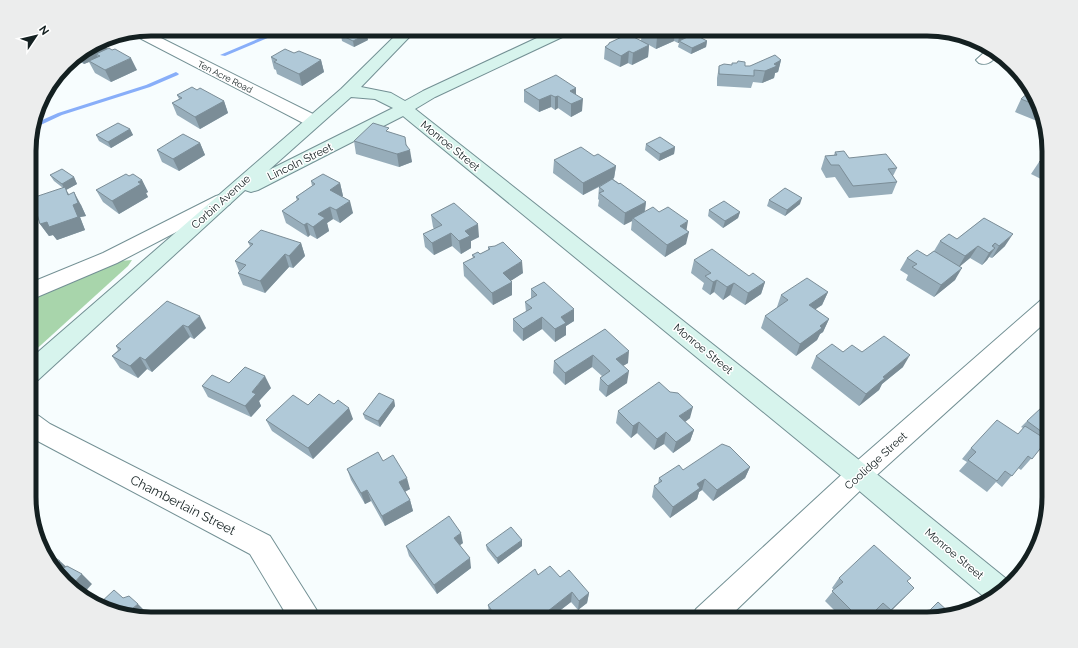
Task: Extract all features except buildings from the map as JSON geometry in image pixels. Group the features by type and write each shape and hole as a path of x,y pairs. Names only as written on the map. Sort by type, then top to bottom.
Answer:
{"street":[{"name":"Ten Acre Road","path":"146,36 313,121"},
{"name":"Corbin Avenue","path":"36,369 223,200 346,92 403,36"},
{"name":"Lincoln Street","path":"36,289 110,258 404,110 429,94 553,36"},
{"path":"346,92 354,101 366,107 381,110 404,110"},
{"name":"Monroe Street","path":"404,110 859,476 996,589"},
{"name":"Coolidge Street","path":"713,612 859,476 1042,312"},
{"name":"Chamberlain Street","path":"36,427 260,545 302,612"}],"green space":[{"path":"132,260 128,266 36,350 36,296 120,261"}],"waterway":[{"path":"223,55 269,36"},
{"path":"39,124 57,115 148,86 176,74"}]}
